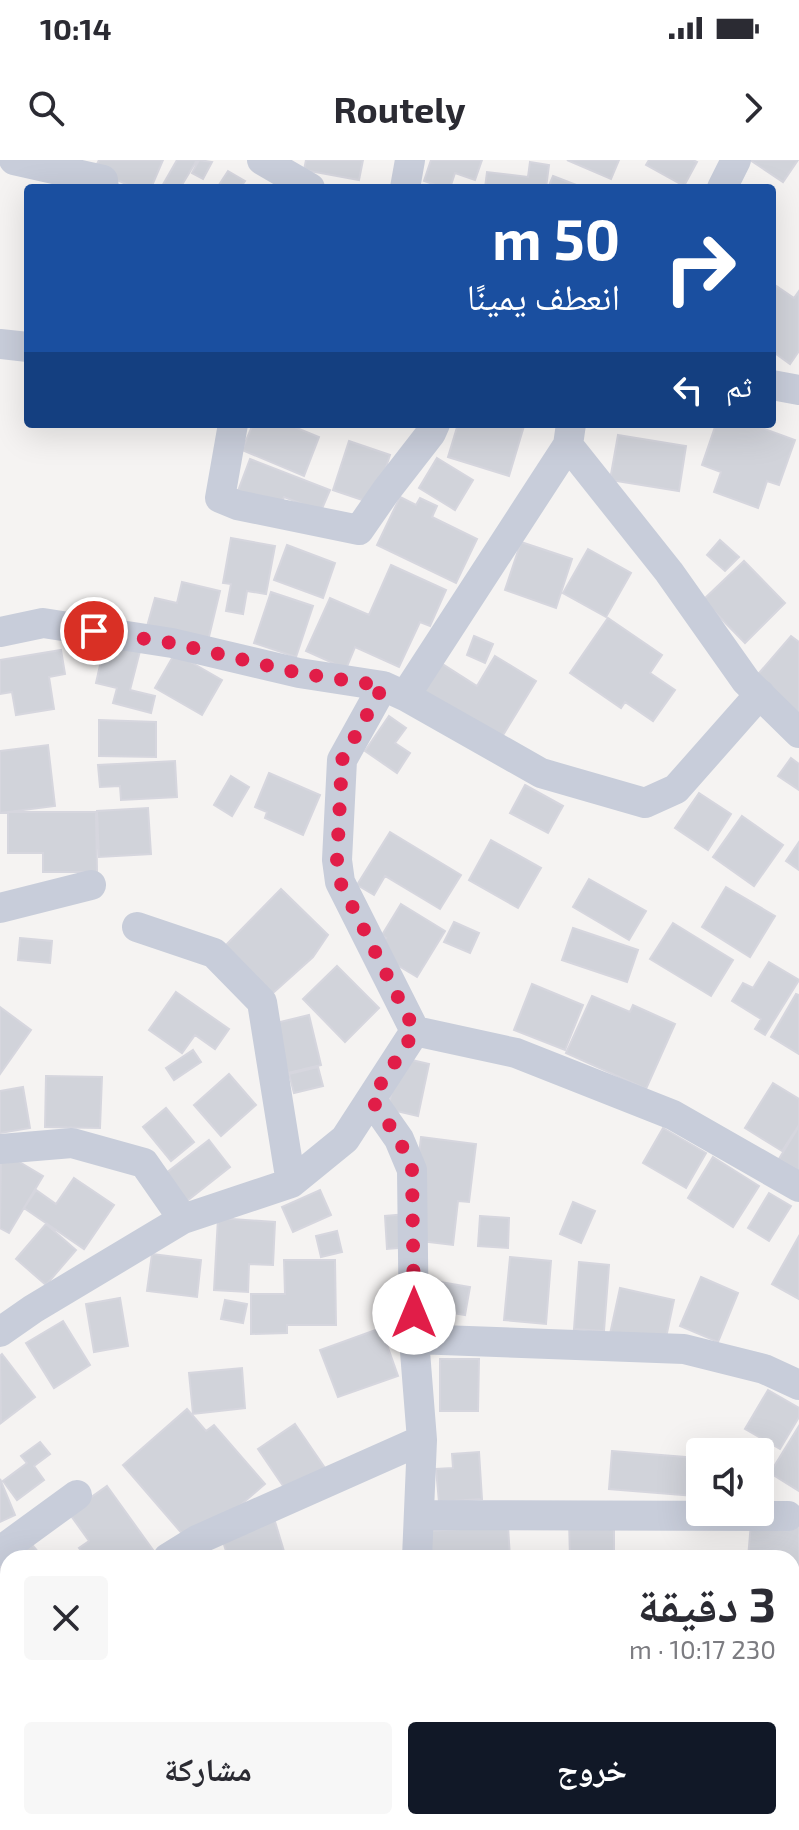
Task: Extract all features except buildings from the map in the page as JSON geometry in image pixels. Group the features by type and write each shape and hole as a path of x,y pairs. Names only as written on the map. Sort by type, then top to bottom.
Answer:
{"street":[{"path":"14,160 103,180 104,184"},
{"path":"262,160 303,184"},
{"path":"406,184 410,160"},
{"path":"724,184 736,160"},
{"path":"0,344 24,347"},
{"path":"776,386 799,390"},
{"path":"232,428 220,498 237,505 359,530 433,428"},
{"path":"415,1031 340,882 337,860 342,760 394,691 570,435 746,681 799,733"},
{"path":"0,632 43,623 172,643 299,673 394,691 541,773 645,803 676,789 760,694"},
{"path":"0,908 91,885"},
{"path":"137,927 214,953 262,1002 291,1183"},
{"path":"0,1332 183,1219 291,1183 345,1139 415,1031"},
{"path":"415,1031 516,1053 673,1115 799,1187"},
{"path":"371,1099 399,1139 412,1170 414,1339 422,1440 417,1550"},
{"path":"0,1149 72,1143 144,1163 183,1219"},
{"path":"414,1339 684,1349 764,1369 799,1385"},
{"path":"181,1550 197,1540 422,1440"},
{"path":"1,1550 77,1495"},
{"path":"419,1515 788,1516"}],"route":[{"path":"94,631 172,643 299,673 383,686 342,760 337,860 340,882 415,1031 371,1099 399,1139 412,1170 414,1313"}]}
